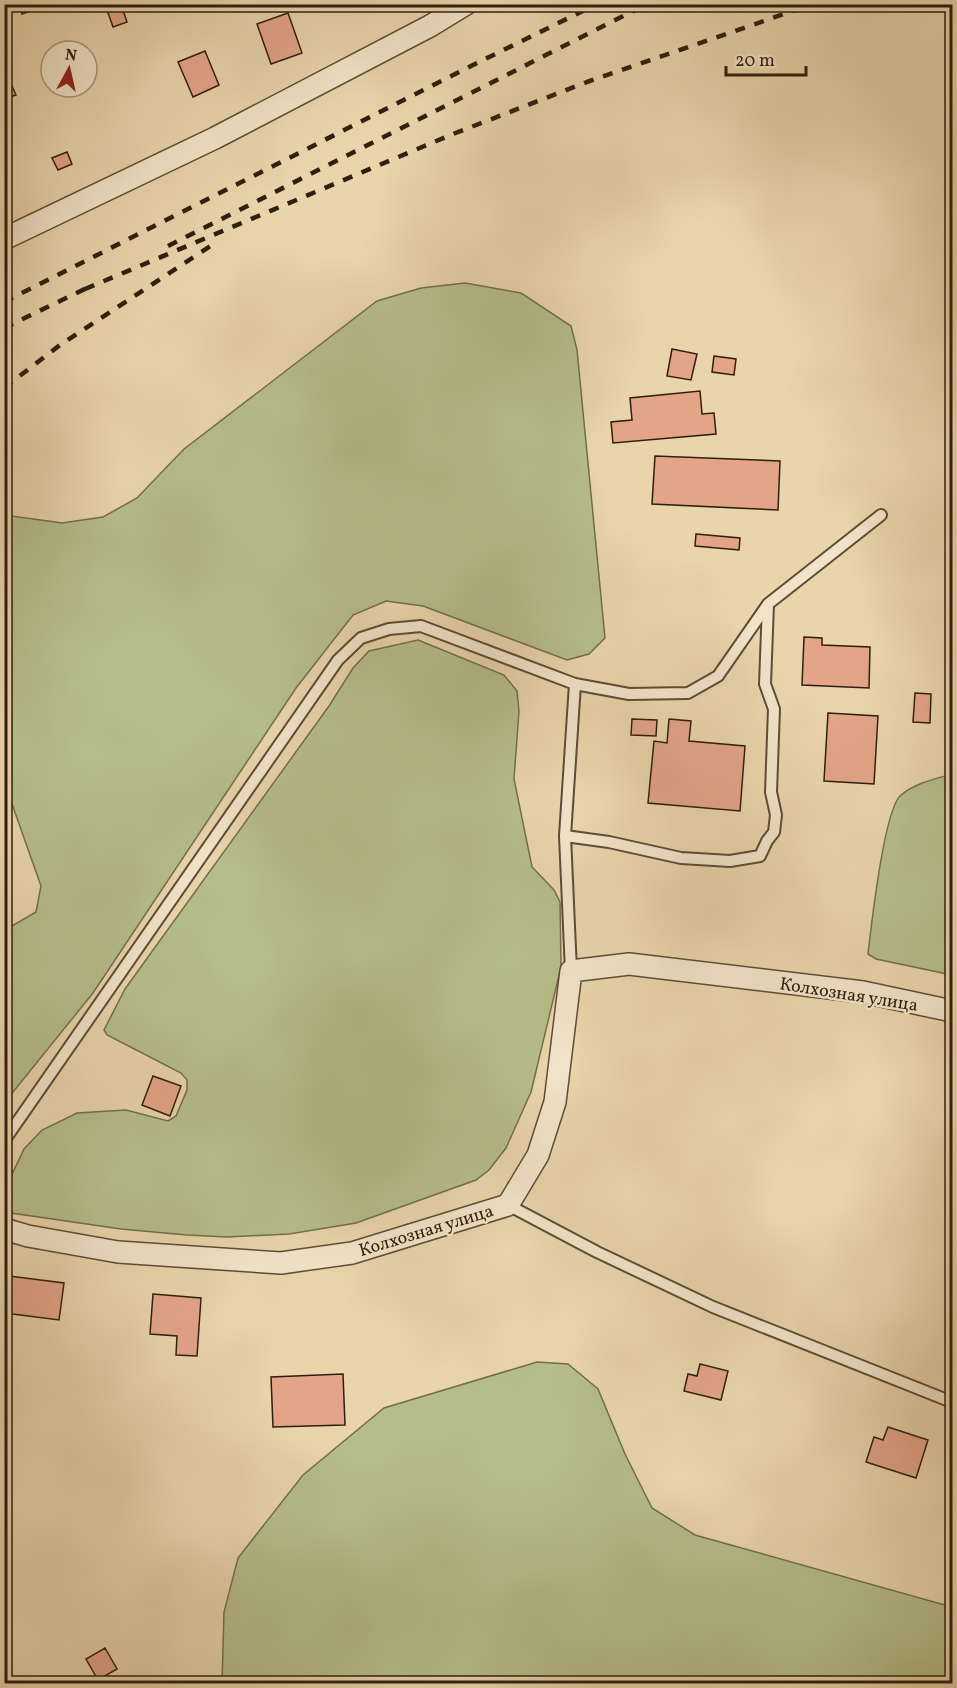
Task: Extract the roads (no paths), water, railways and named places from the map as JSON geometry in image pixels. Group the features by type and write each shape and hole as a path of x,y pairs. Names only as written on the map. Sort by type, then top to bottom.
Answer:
{"street":[{"path":"4,239 215,138 430,26 466,4"},
{"name":"Колхозная улица","path":"4,1229 27,1236 118,1252 281,1263 352,1253 508,1205 538,1155 555,1102 571,971 629,964 863,992 952,1011"}],"lane":[{"path":"4,1141 338,660 361,638 389,629 422,626 575,684 629,694 688,693 718,676 768,604 881,515"},
{"path":"565,836 609,842 681,858 730,861 760,856 766,841 774,832 776,815 771,792 774,709 765,684 768,604"},
{"path":"571,971 565,836 575,684"},
{"path":"508,1205 597,1252 713,1307 952,1402"}],"railway":[{"path":"4,302 597,4"},
{"path":"168,246 647,4"},
{"path":"85,289 453,134 587,82 813,4"},
{"path":"4,388 60,345 212,245"},
{"path":"4,328 91,286"}]}
